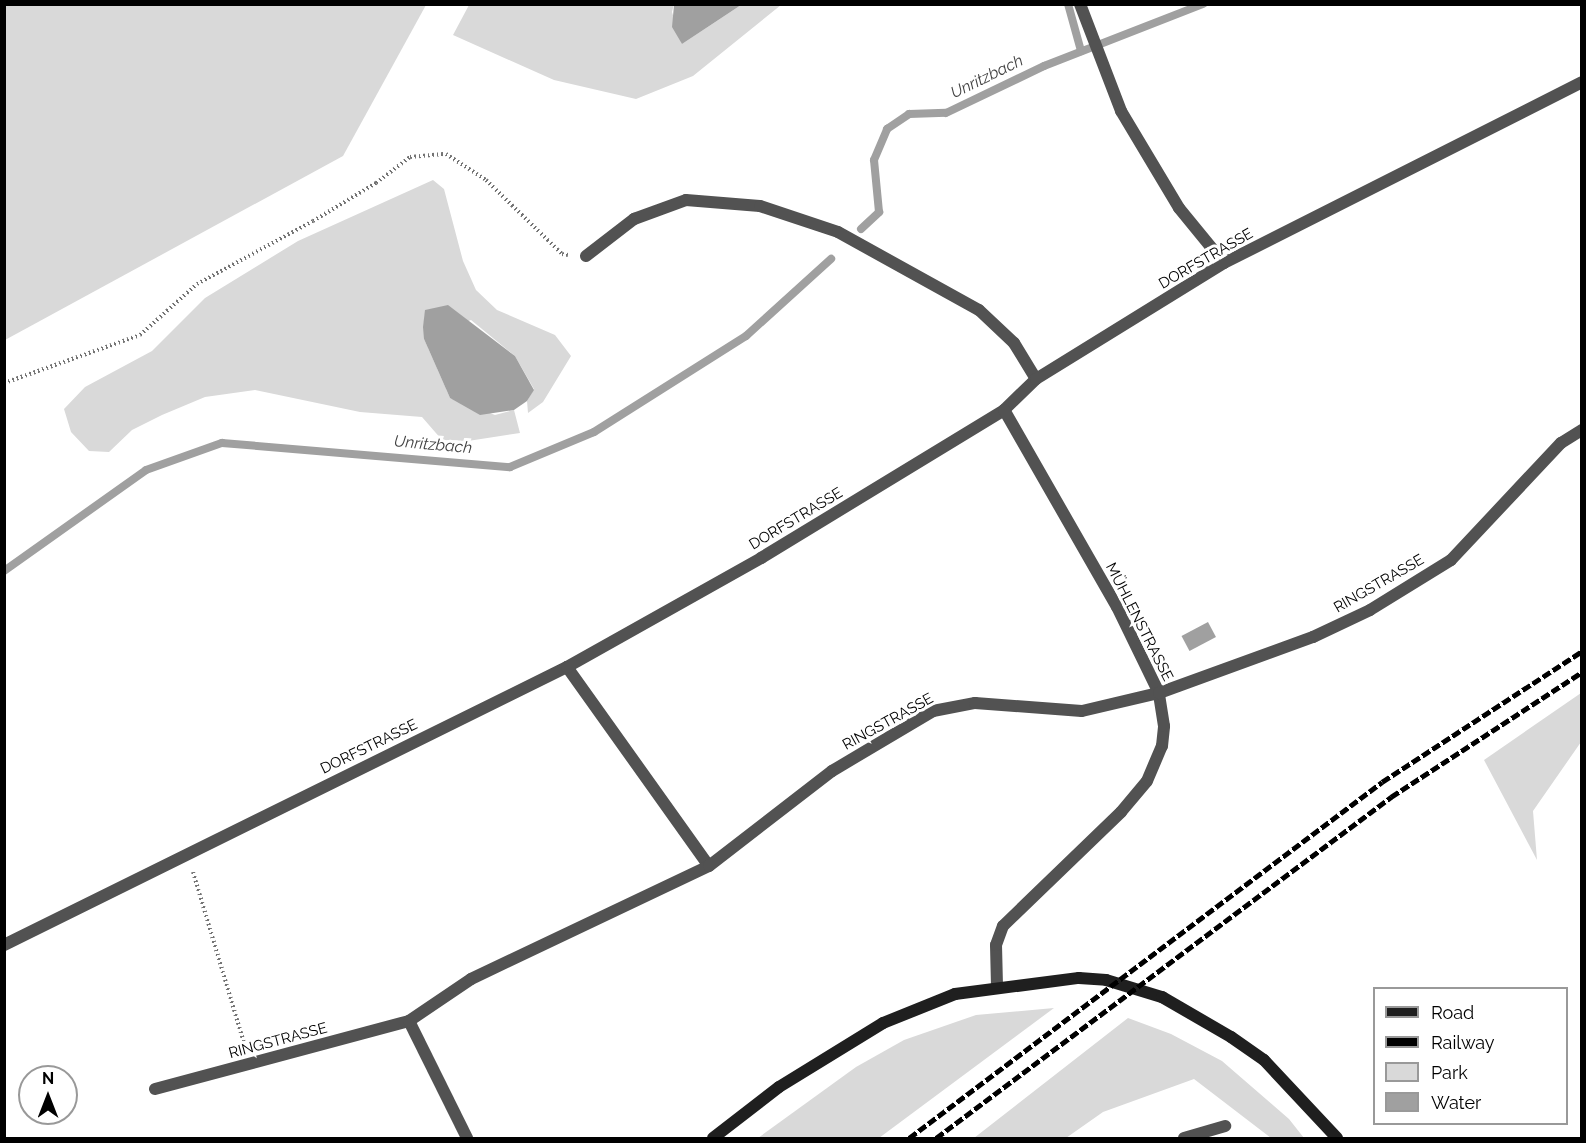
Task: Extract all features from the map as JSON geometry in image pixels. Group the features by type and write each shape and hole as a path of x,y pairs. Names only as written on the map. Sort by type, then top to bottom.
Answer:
{"main road":[{"path":"713,1138 779,1088 863,1033 926,1004 997,986 1079,978 1123,984 1162,997 1200,1017 1264,1060 1338,1138"}],"street":[{"path":"1080,4 1088,32 1121,111 1179,208 1224,263"},
{"name":"DORFSTRASSE","path":"4,945 69,916 187,853 567,667 761,558 1004,410 1036,379 1224,263 1581,82"},
{"path":"586,256 634,219 686,200 760,206 838,232 979,310 1014,343 1036,379"},
{"name":"MÜHLENSTRASSE","path":"997,986 996,945 1004,926 1121,812 1147,781 1162,746 1163,708 1159,693 1117,607 1004,410"},
{"name":"RINGSTRASSE","path":"155,1089 409,1021 471,979 709,866 863,750 933,711 975,703 1082,711 1159,693 1313,637 1370,610 1451,560 1561,443 1581,430"},
{"path":"567,667 709,866"},
{"path":"409,1021 467,1138"},
{"path":"1184,1138 1225,1126"}],"path":[{"path":"4,382 140,335 197,284 349,200 410,157 446,154 486,180 562,254 586,256"},
{"path":"187,853 250,1064"}],"green space":[{"path":"5,4 426,5 343,156 5,340"},
{"path":"674,4 672,12 682,44 741,5 781,5 693,76 636,99 554,80 453,35 469,5"},
{"path":"433,180 444,189 463,261 476,290 497,310 555,335 571,356 543,402 528,413 527,401 534,389 515,356 471,320 424,339 450,398 495,415 514,410 520,433 468,441 442,440 422,417 360,412 255,390 205,397 162,415 132,430 109,452 89,451 71,432 64,409 85,387 152,351 205,298 298,241"},
{"path":"1581,693 1581,742 1533,811 1537,860 1484,760"},
{"path":"1054,1008 879,1138 758,1138 856,1067 904,1040 976,1015"},
{"path":"1128,1018 1171,1034 1222,1061 1289,1119 1304,1138 1271,1138 1194,1079 1103,1112 1066,1138 974,1138"}],"water":[{"path":"674,4 741,5 682,44 672,27"},
{"path":"448,305 515,356 534,390 527,401 514,410 480,415 450,398 424,339 423,327 425,310"},
{"path":"1208,622 1216,637 1189,651 1182,636"}],"waterway":[{"path":"1068,4 1081,51"},
{"name":"Unritzbach","path":"861,229 879,212 874,160 887,129 909,114 946,113 1044,66 1203,4"},
{"name":"Unritzbach","path":"4,571 146,470 222,443 510,467 594,432 746,336 831,259"}],"railway":[{"path":"909,1138 1382,782 1582,651"},
{"path":"936,1138 1391,797 1582,672"}]}
